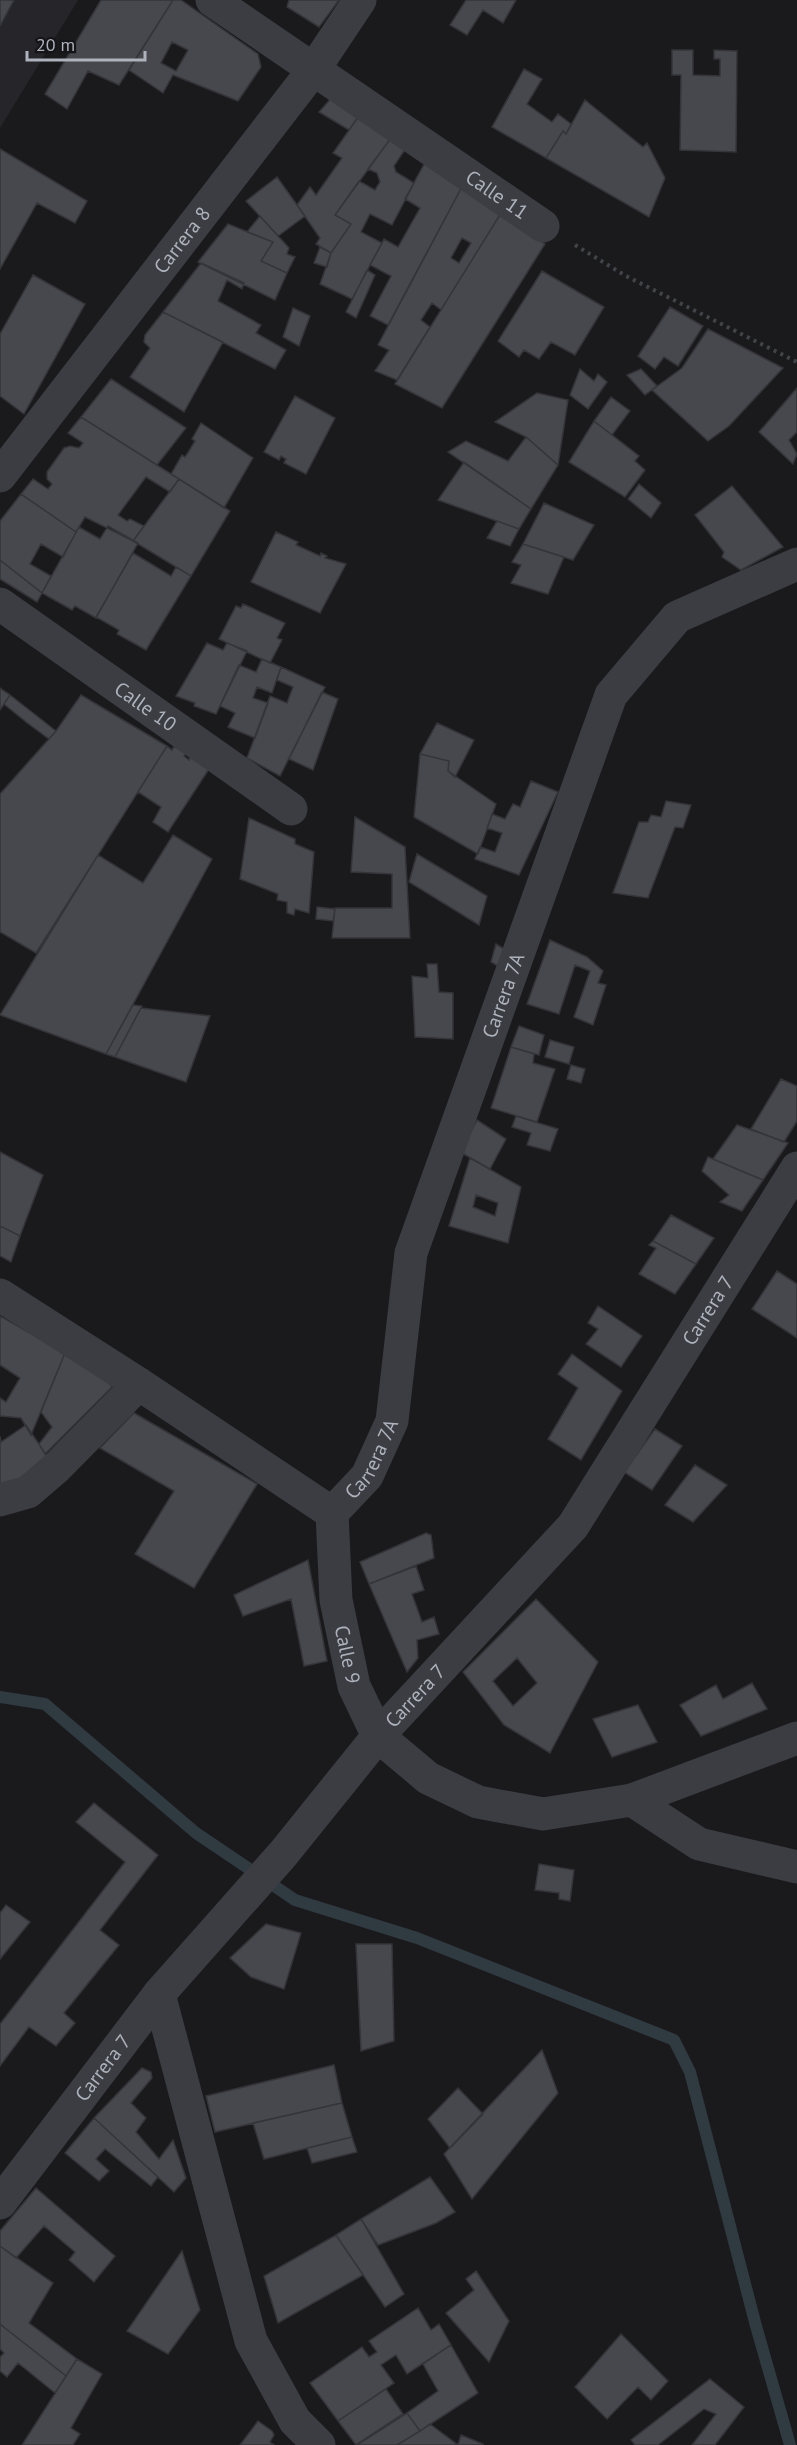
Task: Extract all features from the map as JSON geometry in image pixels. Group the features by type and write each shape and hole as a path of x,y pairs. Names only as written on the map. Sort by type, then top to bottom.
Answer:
{"street":[{"name":"Calle 11","path":"212,0 543,226"},
{"name":"Carrera 8","path":"0,476 314,69 360,0"},
{"name":"Carrera 7A","path":"332,1512 367,1476 392,1421 411,1253 611,695 677,617 797,564"},
{"name":"Calle 10","path":"0,604 291,809"},
{"name":"Carrera 7","path":"0,2203 159,1994 283,1854 378,1736 573,1526 797,1168"},
{"path":"0,1295 332,1512"},
{"path":"0,1500 28,1492 56,1468 139,1384"},
{"name":"Calle 9","path":"332,1512 336,1600 354,1686 378,1736 428,1778 478,1802 543,1814 632,1800 797,1738"},
{"path":"632,1800 699,1844 797,1867"},
{"path":"159,1994 250,2341 295,2421 319,2445"}],"path":[{"name":"Calle 11","path":"543,226 626,276 797,362"}],"shaded area":[{"path":"0,0 78,0 0,128"}],"building":[{"path":"0,0 14,0 0,26"},
{"path":"101,0 173,0 119,85 88,71 67,109 45,94"},
{"path":"173,0 181,0 258,54 261,67 238,101 173,75 163,93 129,70","holes":["172,42 188,50 176,71 161,63"]},
{"path":"289,0 339,0 319,27 287,7"},
{"path":"466,0 516,0 503,23 483,10 467,35 450,25"},
{"path":"672,50 693,50 693,75 720,76 720,59 714,59 714,50 737,51 736,152 680,150 681,75 672,75"},
{"path":"524,69 542,79 527,104 552,122 558,114 571,124 566,134 563,131 546,158 492,127"},
{"path":"333,96 361,113 349,130 319,112"},
{"path":"585,100 643,147 647,143 665,178 649,217 546,158 563,131 566,134"},
{"path":"361,113 391,138 335,215 351,224 331,253 316,244 320,238 297,205 310,187 316,195 342,158 333,153"},
{"path":"391,138 406,148 394,166 396,172 414,183 392,225 370,214 361,232 382,243 352,299 320,284 331,253 351,224 335,215 359,181 375,190 380,182 377,173 368,169"},
{"path":"0,149 87,201 75,223 37,203 0,269"},
{"path":"428,157 464,183 388,325 370,316 391,276 370,265 384,239 398,247 420,208 405,199"},
{"path":"277,177 305,216 278,236 246,201"},
{"path":"464,183 501,213 441,310 432,303 421,320 430,327 397,380 375,371 389,350 378,345","holes":["462,238 471,243 459,263 451,258"]},
{"path":"501,213 545,244 442,408 395,384"},
{"path":"260,216 289,248 287,254 295,257 287,273 261,261 273,242 247,232"},
{"path":"228,224 273,242 261,261 287,273 275,300 198,262"},
{"path":"320,247 331,253 327,267 314,263"},
{"path":"201,263 244,283 242,289 227,280 218,301 261,325 256,333 286,350 275,369 163,312"},
{"path":"367,270 375,275 356,318 346,312"},
{"path":"542,271 604,307 575,355 551,342 539,359 524,350 519,357 498,341"},
{"path":"33,275 85,304 24,414 0,396 0,334"},
{"path":"670,307 703,326 678,366 664,357 655,369 638,356"},
{"path":"293,308 310,316 299,346 283,337"},
{"path":"163,312 223,342 184,412 130,377 150,348 144,342 145,335"},
{"path":"708,329 783,368 729,426 708,441 652,390 682,368"},
{"path":"580,369 594,381 598,374 607,382 588,409 570,395"},
{"path":"641,369 657,386 645,395 627,375"},
{"path":"111,379 186,428 157,465 81,417"},
{"path":"797,388 797,432 789,440 797,454 793,464 759,432"},
{"path":"537,393 568,400 558,465 526,437 495,422"},
{"path":"295,396 335,418 306,474 284,463 286,459 281,456 279,460 264,452"},
{"path":"611,397 630,411 612,435 594,421"},
{"path":"81,417 179,479 170,492 146,477 118,515 127,521 130,519 144,526 133,541 85,517 76,532 21,494 33,479 48,489 52,484 47,479 47,472 64,448 70,446 79,448 83,443 68,433"},
{"path":"594,421 639,456 635,461 645,470 625,497 569,462"},
{"path":"201,423 253,458 224,508 171,474 182,455 185,457 195,441 192,439"},
{"path":"526,437 558,465 531,509 448,452 466,441 508,461"},
{"path":"464,462 531,509 519,529 438,500"},
{"path":"179,479 230,511 191,576 133,541"},
{"path":"639,484 661,503 651,518 628,499"},
{"path":"732,486 783,547 741,570 722,557 724,552 695,515"},
{"path":"21,494 76,532 63,557 41,544 30,564 51,576 42,593 0,560 0,521"},
{"path":"544,503 594,525 573,560 523,544"},
{"path":"497,521 519,529 510,546 487,538"},
{"path":"108,526 138,543 96,618 75,606 72,610 42,593 79,527 100,539"},
{"path":"276,532 298,542 296,545 320,556 321,553 327,556 325,558 346,564 320,613 251,582"},
{"path":"523,544 564,557 548,594 511,583 521,565 512,562"},
{"path":"133,553 171,576 176,567 191,576 146,650 117,634 119,630 96,617"},
{"path":"0,560 42,593 37,602 0,579"},
{"path":"243,604 285,623 277,638 282,640 270,663 219,639 236,606 241,608"},
{"path":"207,643 223,650 227,643 247,651 216,714 176,696"},
{"path":"262,659 281,667 272,693 257,687 253,698 268,703 255,738 228,727 235,713 220,706 239,665 256,672"},
{"path":"281,667 325,687 280,776 247,758 270,696 287,703 293,687 277,680"},
{"path":"0,688 10,695 0,710"},
{"path":"322,692 338,699 313,770 289,759"},
{"path":"10,695 56,731 49,739 4,704"},
{"path":"81,695 167,746 36,953 0,932 0,794 56,731"},
{"path":"437,723 474,740 455,777 448,771 449,761 420,754"},
{"path":"167,746 172,750 174,746 186,753 184,756 189,760 190,757 209,769 168,832 153,822 161,807 138,792"},
{"path":"420,754 449,761 448,771 496,804 478,854 414,817"},
{"path":"531,781 558,792 519,875 475,859 480,847 495,852 502,833 487,828 492,814 505,819 513,804 520,807"},
{"path":"666,801 691,805 683,828 675,827 648,898 613,893 639,822 648,822 651,815 661,817"},
{"path":"355,817 405,847 410,938 332,938 335,908 392,908 392,874 351,872"},
{"path":"249,818 295,839 295,844 314,852 309,913 295,909 294,915 287,913 287,902 277,900 278,894 240,879"},
{"path":"173,835 212,859 106,1054 0,1015 98,855 143,883"},
{"path":"417,854 487,896 479,925 409,882"},
{"path":"317,907 335,909 333,921 316,919"},
{"path":"550,940 587,957 603,971 598,983 606,985 593,1025 574,1017 590,971 575,965 559,1014 527,1004"},
{"path":"496,944 506,950 501,968 491,962"},
{"path":"427,964 437,964 439,992 453,993 453,1039 415,1037 412,976 428,978"},
{"path":"133,1005 142,1006 115,1057 106,1054"},
{"path":"141,1008 210,1016 186,1082 115,1057"},
{"path":"519,1026 544,1035 539,1055 511,1047"},
{"path":"550,1040 574,1047 569,1064 545,1057"},
{"path":"511,1047 534,1054 533,1063 555,1069 537,1122 491,1108"},
{"path":"571,1065 585,1069 581,1083 567,1079"},
{"path":"781,1079 797,1086 797,1121 784,1142 751,1129"},
{"path":"516,1116 558,1129 550,1151 527,1145 531,1133 512,1127"},
{"path":"477,1120 506,1139 490,1169 460,1152"},
{"path":"737,1125 788,1143 763,1180 713,1159"},
{"path":"0,1152 43,1175 20,1236 0,1226"},
{"path":"708,1157 763,1180 742,1211 720,1202 729,1195 702,1171"},
{"path":"470,1158 521,1187 508,1243 449,1226","holes":["476,1195 498,1203 495,1216 473,1207"]},
{"path":"671,1215 714,1238 696,1264 653,1241"},
{"path":"0,1226 20,1236 11,1262 0,1256"},
{"path":"653,1241 696,1264 675,1294 639,1274 656,1248 649,1245"},
{"path":"777,1271 797,1284 797,1338 752,1309"},
{"path":"598,1306 642,1336 621,1367 586,1344 598,1329 588,1323"},
{"path":"0,1316 65,1353 31,1435 21,1418 0,1416 0,1398 6,1402 20,1378 0,1365"},
{"path":"65,1353 106,1377 112,1387 45,1454 39,1444 52,1427 41,1412"},
{"path":"572,1354 622,1391 581,1460 548,1439 578,1388 558,1374"},
{"path":"134,1413 257,1484 194,1588 135,1554 174,1491 100,1448"},
{"path":"26,1425 47,1456 9,1488 0,1489 0,1436 1,1442"},
{"path":"655,1429 682,1446 652,1490 624,1472"},
{"path":"695,1465 727,1485 693,1522 665,1505"},
{"path":"426,1533 431,1535 434,1558 369,1584 360,1562"},
{"path":"308,1560 327,1661 304,1666 291,1599 243,1616 234,1595"},
{"path":"416,1566 424,1590 412,1594 422,1622 434,1617 439,1634 417,1640 418,1658 407,1672 369,1584"},
{"path":"536,1599 598,1662 550,1753 504,1725 463,1672","holes":["517,1658 537,1683 513,1706 493,1681"]},
{"path":"752,1683 767,1709 701,1736 680,1705 716,1685 723,1699"},
{"path":"638,1705 657,1742 612,1757 593,1719"},
{"path":"94,1803 158,1855 100,1930 119,1945 64,2013 75,2023 56,2046 29,2027 0,2066 0,2024 125,1862 76,1822"},
{"path":"539,1864 574,1870 570,1901 559,1899 559,1893 535,1890"},
{"path":"6,1905 30,1922 0,1959 0,1913"},
{"path":"266,1924 301,1933 284,1989 251,1977 230,1958"},
{"path":"356,1944 392,1944 394,2041 361,2051"},
{"path":"542,2050 558,2093 472,2199 444,2154"},
{"path":"334,2065 342,2103 215,2132 206,2096"},
{"path":"142,2068 151,2072 152,2078 131,2103 146,2118 136,2132 159,2159 173,2140 186,2178 174,2192 94,2118"},
{"path":"458,2088 483,2114 450,2148 428,2119"},
{"path":"342,2103 352,2137 264,2159 253,2123"},
{"path":"94,2118 158,2177 151,2186 105,2149 96,2159 109,2171 99,2181 65,2153"},
{"path":"352,2137 357,2152 312,2163 307,2148"},
{"path":"430,2177 455,2212 436,2223 378,2245 361,2219"},
{"path":"36,2188 115,2256 94,2282 69,2260 75,2252 44,2226 16,2258 0,2246 0,2231"},
{"path":"361,2219 404,2294 385,2307 336,2235"},
{"path":"336,2235 363,2275 278,2323 264,2276"},
{"path":"0,2246 53,2283 29,2323 77,2359 66,2376 0,2324"},
{"path":"182,2251 200,2310 168,2354 127,2331"},
{"path":"476,2271 509,2321 489,2362 446,2313 474,2290 466,2279"},
{"path":"418,2308 431,2330 439,2324 451,2345 407,2374 396,2355 381,2365 394,2383 338,2421 310,2383 362,2347 369,2357 377,2352 369,2341"},
{"path":"0,2324 66,2376 55,2393 18,2363 7,2377 0,2371 0,2357 4,2353 0,2349"},
{"path":"621,2334 668,2381 651,2400 638,2387 607,2419 575,2387"},
{"path":"451,2345 478,2393 420,2431 407,2413 438,2391 423,2364"},
{"path":"77,2359 102,2374 71,2428 80,2434 73,2445 22,2445"},
{"path":"710,2379 744,2407 715,2445 692,2445 716,2414 704,2409 658,2445 635,2445 631,2440"},
{"path":"386,2389 403,2414 356,2445 338,2421"},
{"path":"407,2413 420,2431 397,2445 357,2445"},
{"path":"258,2421 272,2431 274,2435 270,2442 274,2445 240,2445"},
{"path":"430,2424 458,2445 397,2445 420,2431"},
{"path":"461,2435 483,2444 483,2445 458,2445"}],"waterway":[{"path":"0,1697 45,1704 196,1833 295,1900 417,1938 674,2040 690,2072 756,2326 790,2445"}]}
